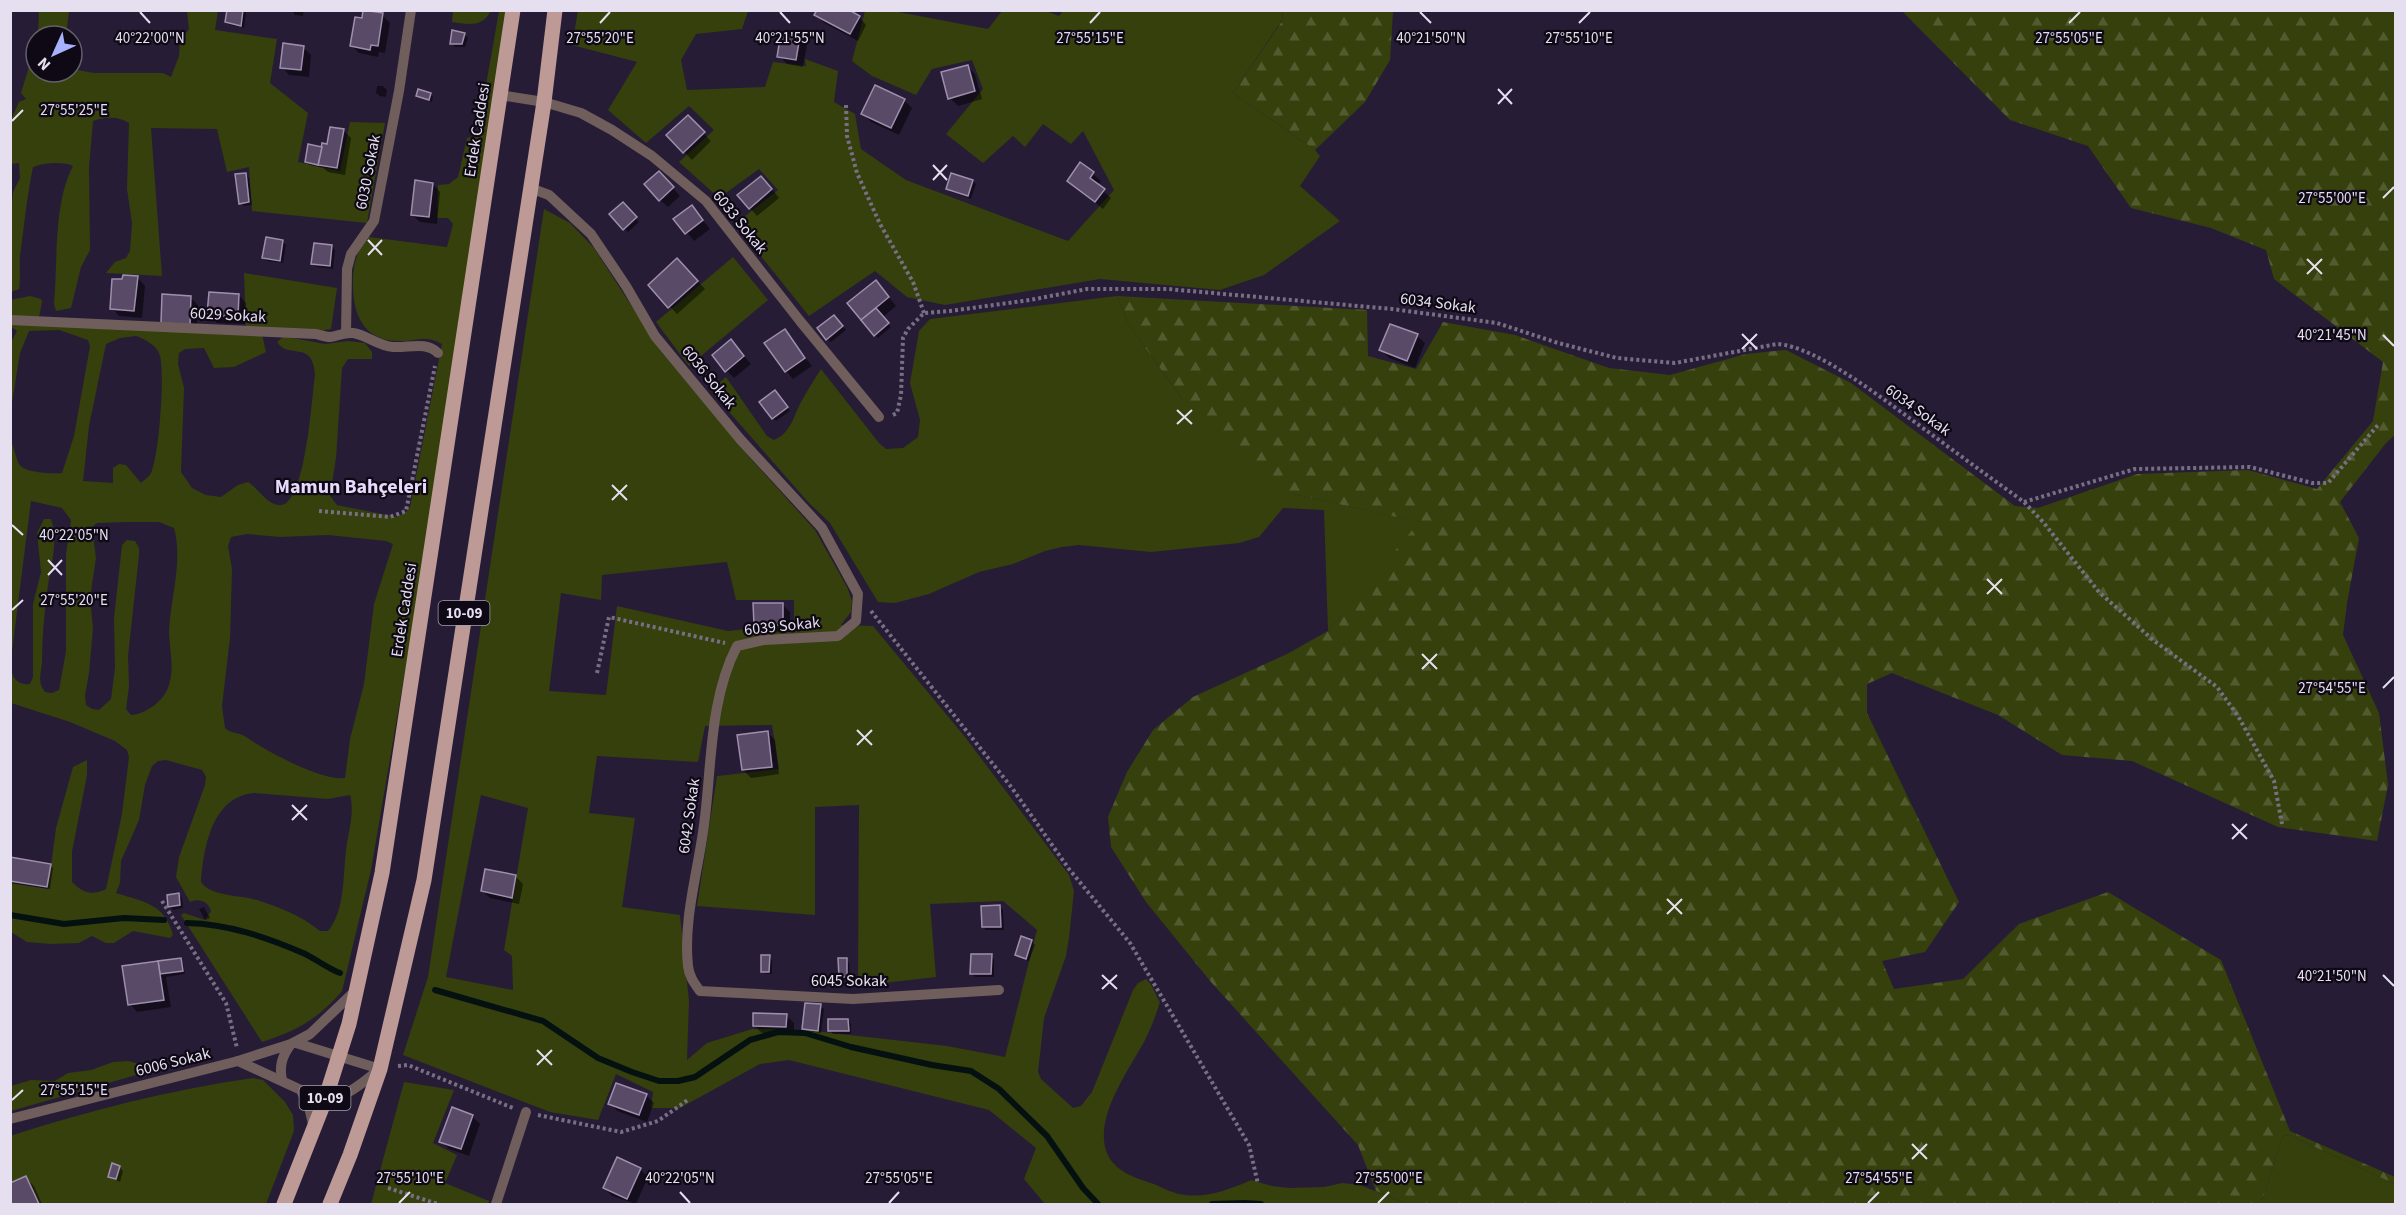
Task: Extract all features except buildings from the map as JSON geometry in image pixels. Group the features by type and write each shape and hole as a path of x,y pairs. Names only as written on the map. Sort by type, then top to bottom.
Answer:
{"main road":[{"name":"Erdek Caddesi","path":"284,1204 325,1100 339,1056 358,988 382,873 513,10"},
{"name":"10-09","path":"330,1204 380,1069 424,880 544,102 555,10"}],"lane":[{"name":"6030 Sokak","path":"346,333 347,269 351,254 374,221 399,91 411,10"},
{"name":"6033 Sokak","path":"500,95 544,102 581,113 652,156 706,201 793,313 879,417"},
{"name":"6036 Sokak","path":"530,188 549,195 591,234 626,286 655,336 740,439 822,528 858,594"},
{"name":"6029 Sokak","path":"10,320 316,334 330,337 346,333 357,334 372,342 392,347 425,346 438,353"},
{"name":"6039 Sokak","path":"737,646 764,640 838,636 856,621 858,594"},
{"name":"6042 Sokak","path":"699,991 691,979 688,966 689,915 704,828 720,691 728,664 737,646"},
{"name":"6006 Sokak","path":"10,1119 294,1044 310,1034 358,988"},
{"name":"6045 Sokak","path":"699,991 853,999 999,990"},
{"path":"282,1080 283,1057 294,1044 380,1069"},
{"path":"238,1060 316,1098 325,1100 342,1097 380,1069"},
{"path":"301,1090 309,1107 314,1128"},
{"path":"496,1204 526,1112"}],"path":[{"path":"846,105 847,136 857,173 880,224 913,282 924,313 908,329 903,338 901,395 897,413 888,419 879,417"},
{"name":"6034 Sokak","path":"924,313 1030,300 1087,289 1168,289 1392,309 1497,323 1558,343 1617,358 1675,363 1751,348 1777,344 1790,345 1812,354 1876,394 2024,502 2099,592 2153,640 2217,687 2238,716 2274,781 2282,824"},
{"path":"319,511 390,517 406,511 438,353"},
{"path":"2024,502 2135,469 2250,467 2312,483 2328,483 2378,425"},
{"path":"858,594 1012,788 1070,869 1130,943 1249,1145 1258,1184"},
{"name":"6039 Sokak","path":"597,674 609,617 737,646"},
{"path":"162,902 226,1003 238,1060"},
{"path":"388,1188 438,1204"}],"green space":[{"path":"1064,10 1283,11 1282,20 1233,93 1315,150 1320,156 1300,186 1340,221 1264,275 1220,290 1100,279 945,305 907,297 875,271 809,316 735,224 778,190 759,169 719,198 679,162 714,130 689,106 646,143 608,110 637,62 572,45 578,11 748,11 742,29 696,34 681,60 687,90 765,87 773,62 806,66 805,59 838,71 834,102 855,114 861,149 906,180 1068,241 1114,190 1083,131 1071,144 1043,124 1025,147 1013,136 983,163 946,134 983,89 972,60 932,69 916,95 872,76 852,61 865,11 893,11 988,29 1002,11 1046,11 1059,16"},
{"path":"39,11 69,11 67,24 38,24"},
{"path":"187,11 218,11 215,30 277,39 270,83 308,113 298,162 340,171 350,122 385,123 367,223 252,211 249,167 227,172 217,129 151,128 162,276 106,273 115,262 126,258 130,251 132,223 127,189 129,123 116,118 102,119 93,121 89,168 90,250 81,267 71,308 56,311 54,304 59,215 73,166 69,164 53,163 33,167 20,256 19,289 11,292 11,213 13,192 20,178 19,163 11,164 11,120 19,102 26,99 21,93 24,83 84,84 84,71 163,73 171,77 179,56 180,41 189,29"},
{"path":"453,11 490,12 483,21 468,24 452,22"},
{"path":"499,11 509,11 419,589 371,870 342,991 324,1010 306,1023 262,1042 181,915 184,913 205,920 211,911 203,901 190,902 176,877 179,857 205,785 206,777 202,770 166,760 158,761 152,766 145,785 139,820 121,861 120,883 116,893 152,905 159,910 169,924 173,935 170,938 133,931 114,943 106,943 92,936 79,943 51,944 27,942 11,932 11,883 48,889 56,828 73,767 87,760 87,775 72,852 72,882 88,892 106,889 122,814 129,757 127,750 115,741 70,722 11,703 11,669 13,676 20,683 30,684 33,677 33,604 41,572 37,533 44,519 51,519 54,546 45,610 40,681 45,692 52,693 59,690 66,651 66,554 71,520 62,508 31,501 11,659 11,441 22,467 39,472 62,473 74,436 90,346 88,340 59,330 29,331 20,353 11,409 11,342 17,331 11,327 11,322 262,334 266,352 234,367 214,368 204,348 185,349 179,353 178,364 184,388 181,472 192,488 206,495 221,497 238,485 248,482 277,505 282,505 290,499 297,485 310,423 315,374 313,363 305,353 288,350 277,342 287,337 325,344 348,341 365,343 372,352 372,359 348,359 342,368 336,458 330,496 337,505 397,517 410,507 442,344 427,339 388,340 377,337 369,331 362,323 355,303 353,279 355,262 362,245 369,237 447,247 453,224 448,218 437,218 438,185 449,184 458,177 467,138 477,136","holes":["136,336 154,346 159,352 161,397 154,464 150,474 141,483 126,465 119,464 113,468 113,483 83,481 89,426 106,344 120,338","159,522 174,528 177,553 169,630 172,668 170,683 157,703 147,710 131,715 126,709 129,686 128,656 139,555 139,548 135,541 127,540 122,545 114,618 115,668 111,699 99,710 86,705 85,696 93,628 90,598 96,558 92,527 97,523","247,534 280,537 328,535 386,541 393,544 374,604 364,684 350,739 345,778 335,778 308,770 280,757 243,735 225,728 222,706 230,638 232,569 228,546 231,537","254,793 328,799 350,795 351,816 342,892 338,913 328,931 320,931 298,916 274,906 250,898 219,893 201,882 205,853 213,826 228,804 240,796"]},
{"path":"1283,11 1393,11 1390,60 1365,102 1315,150 1233,93 1282,21"},
{"path":"1902,11 2395,11 2395,435 2386,443 2340,502 2359,538 2343,635 2379,713 2388,785 2377,841 2278,827 2132,761 2062,755 1998,715 1892,673 1867,684 1867,713 1959,902 1925,952 1882,961 1894,989 1963,979 2019,924 2108,892 2221,960 2290,1131 2395,1177 2395,1184 2289,1135 2283,1136 2261,1204 1408,1204 1376,1191 1358,1145 1211,982 1146,902 1111,847 1108,817 1127,772 1153,730 1193,697 1287,654 1328,631 1419,522 1293,494 1239,460 1183,400 1129,325 1117,296 1367,310 1368,356 1416,369 1443,322 1515,335 1609,368 1670,375 1746,354 1786,350 1851,383 2015,506 2038,508 2137,474 2248,470 2317,489 2373,421 2383,362 2274,279 2266,250 2211,228 2131,208 2088,146 2010,120"},
{"path":"544,209 570,223 594,248 660,350 752,460 815,530 847,587 852,601 851,612 841,625 873,626 965,737 1069,875 1074,891 1069,938 1066,956 1044,1018 1038,1072 1041,1079 1073,1108 1081,1106 1092,1092 1133,990 1138,983 1146,979 1152,987 1160,1002 1157,1012 1145,1040 1115,1095 1105,1125 1104,1139 1107,1153 1115,1165 1132,1176 1185,1195 1210,1194 1251,1180 1289,1188 1324,1187 1342,1183 1360,1185 1408,1204 1045,1204 1024,1179 1036,1148 989,1110 789,1060 760,1064 680,1108 651,1108 653,1092 616,1074 598,1120 550,1112 403,1055 428,977","holes":["727,562 736,600 794,600 794,624 728,631 617,606 606,695 549,691 561,593 601,600 602,575","772,725 779,769 717,776 697,906 815,915 815,807 859,805 858,986 936,977 930,904 1003,901 1037,930 1005,1057 947,1046 805,1030 752,1029 707,1043 687,1060 689,1001 680,915 622,907 635,818 589,813 597,756 698,762 705,726","481,795 528,808 504,950 512,956 513,990 446,977"]},
{"path":"733,257 768,300 689,366 656,322"},
{"path":"244,273 337,288 331,329 319,331 246,329"},
{"path":"30,296 41,299 39,317 11,316 10,300"},
{"path":"1117,296 1129,325 1183,400 1293,494 1420,522 1328,631 1324,510 1283,508 1259,537 1239,543 1151,552 1079,545 1062,547 1013,564 979,572 929,594 895,603 878,602 830,523 808,502 710,390 726,377 767,436 774,440 788,429 821,369 879,443 886,449 903,448 918,437 920,420 910,383 919,331 930,319"},
{"path":"128,1061 151,1067 164,1067 11,1111 11,1086 31,1080 55,1081 68,1073 91,1070 113,1062"},
{"path":"253,1078 263,1080 285,1102 293,1115 294,1131 266,1204 11,1204 10,1136 130,1102 191,1088"},
{"path":"404,1082 454,1090 433,1143 457,1155 445,1183 489,1201 488,1204 371,1204"},
{"path":"2289,1135 2395,1184 2395,1204 2261,1204 2283,1136"}],"waterway":[{"path":"10,915 64,924 124,918 164,920"},
{"path":"187,923 217,926 261,937 303,953 340,973"},
{"path":"435,990 543,1021 598,1058 659,1081 678,1081 695,1077 750,1040 778,1032 805,1033 851,1047 971,1071 999,1089 1047,1136 1083,1188 1098,1204"},
{"path":"1212,1204 1261,1204"}],"district":[{"name":"Mamun Bahçeleri","path":"351,487"}]}
